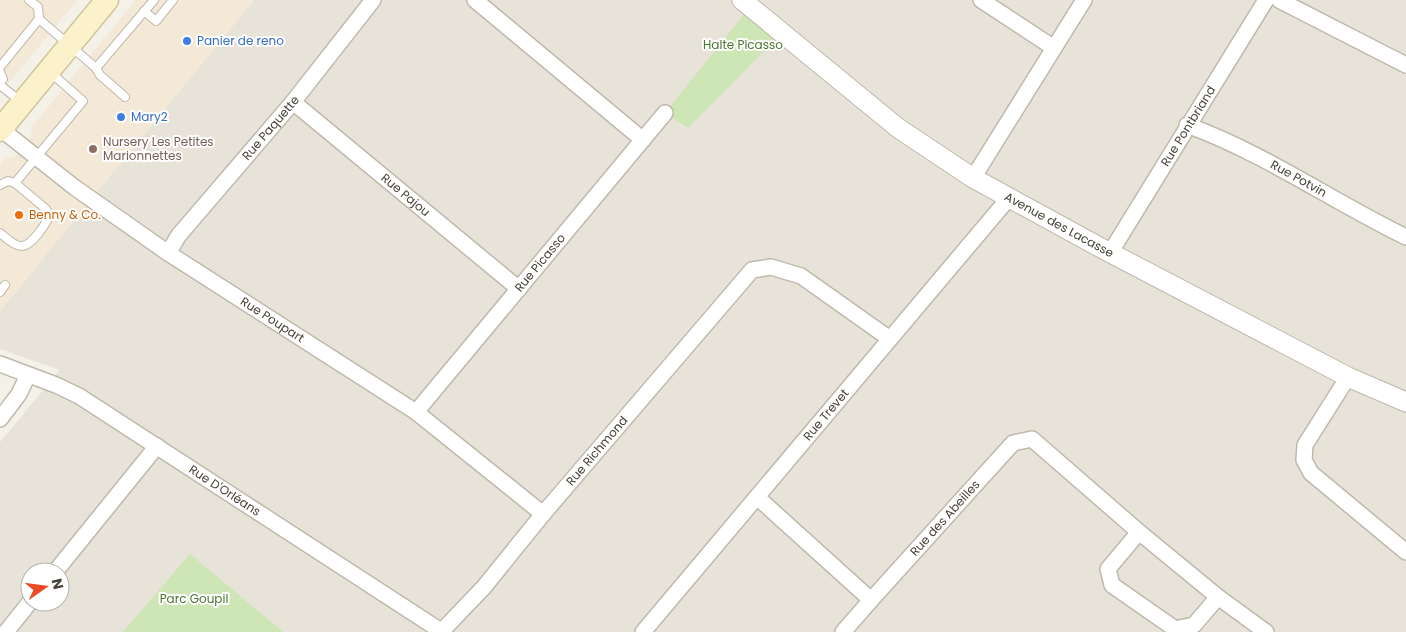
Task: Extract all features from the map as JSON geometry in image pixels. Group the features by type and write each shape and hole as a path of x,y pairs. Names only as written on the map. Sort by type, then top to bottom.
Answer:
{"main road":[{"path":"0,129 107,0"}],"street":[{"name":"Rue Paquette","path":"168,253 179,235 293,102 373,0"},
{"path":"475,0 642,140"},
{"name":"Avenue des Lacasse","path":"742,0 898,128 973,178 1008,199 1348,377 1406,402"},
{"path":"981,0 1054,48"},
{"path":"973,178 1084,0"},
{"name":"Rue Pontbriand","path":"1110,253 1187,125 1266,0"},
{"path":"1279,0 1406,65"},
{"name":"Rue Pajou","path":"293,102 518,289"},
{"name":"Rue Picasso","path":"416,412 665,113"},
{"name":"Rue Potvin","path":"1187,125 1213,134 1276,166 1369,219 1406,237"},
{"name":"Rue Poupart","path":"0,129 96,203 168,253 416,412 544,514"},
{"name":"Rue Trevet","path":"643,632 1008,199"},
{"name":"Rue Richmond","path":"441,632 484,587 752,270 771,267 801,276 890,339"},
{"name":"Rue D'Orléans","path":"0,364 72,392 441,632"},
{"path":"0,420 20,394 28,375"},
{"path":"1348,377 1305,445 1304,460 1311,473 1406,552"},
{"name":"Rue des Abeilles","path":"871,600 1013,443 1032,439 1139,532 1218,597 1266,632"},
{"path":"63,562 157,446"},
{"path":"757,497 871,600 843,632"},
{"path":"1139,532 1108,569 1112,585 1175,630 1194,625 1218,597"},
{"path":"6,632 22,612"}],"lane":[{"path":"29,0 38,7 39,19 96,68 100,75 125,97"},
{"path":"96,68 154,0"},
{"path":"144,11 156,21 173,0"},
{"path":"0,66 39,19"},
{"path":"14,183 83,101 48,71"},
{"path":"0,72 3,79 0,84 22,103"},
{"path":"0,185 8,181 14,183 46,209 49,217 30,242 24,246 18,246 0,233"}],"shaded area":[{"path":"0,0 77,0 0,94"},
{"path":"136,0 254,0 0,311 0,165 6,158 14,157 32,134 31,128"},
{"path":"254,0 1406,0 1406,632 0,632 0,442 60,370 0,349 0,311"}],"green space":[{"name":"Halte Picasso","path":"745,13 776,39 688,128 665,113"},
{"name":"Parc Goupil","path":"190,554 283,632 123,632"}],"place":[{"name":"Panier de reno","path":"187,41"},
{"name":"Mary2","path":"121,117"},
{"name":"Nursery Les Petites Marionnettes","path":"93,149"},
{"name":"Benny & Co.","path":"19,215"}]}
